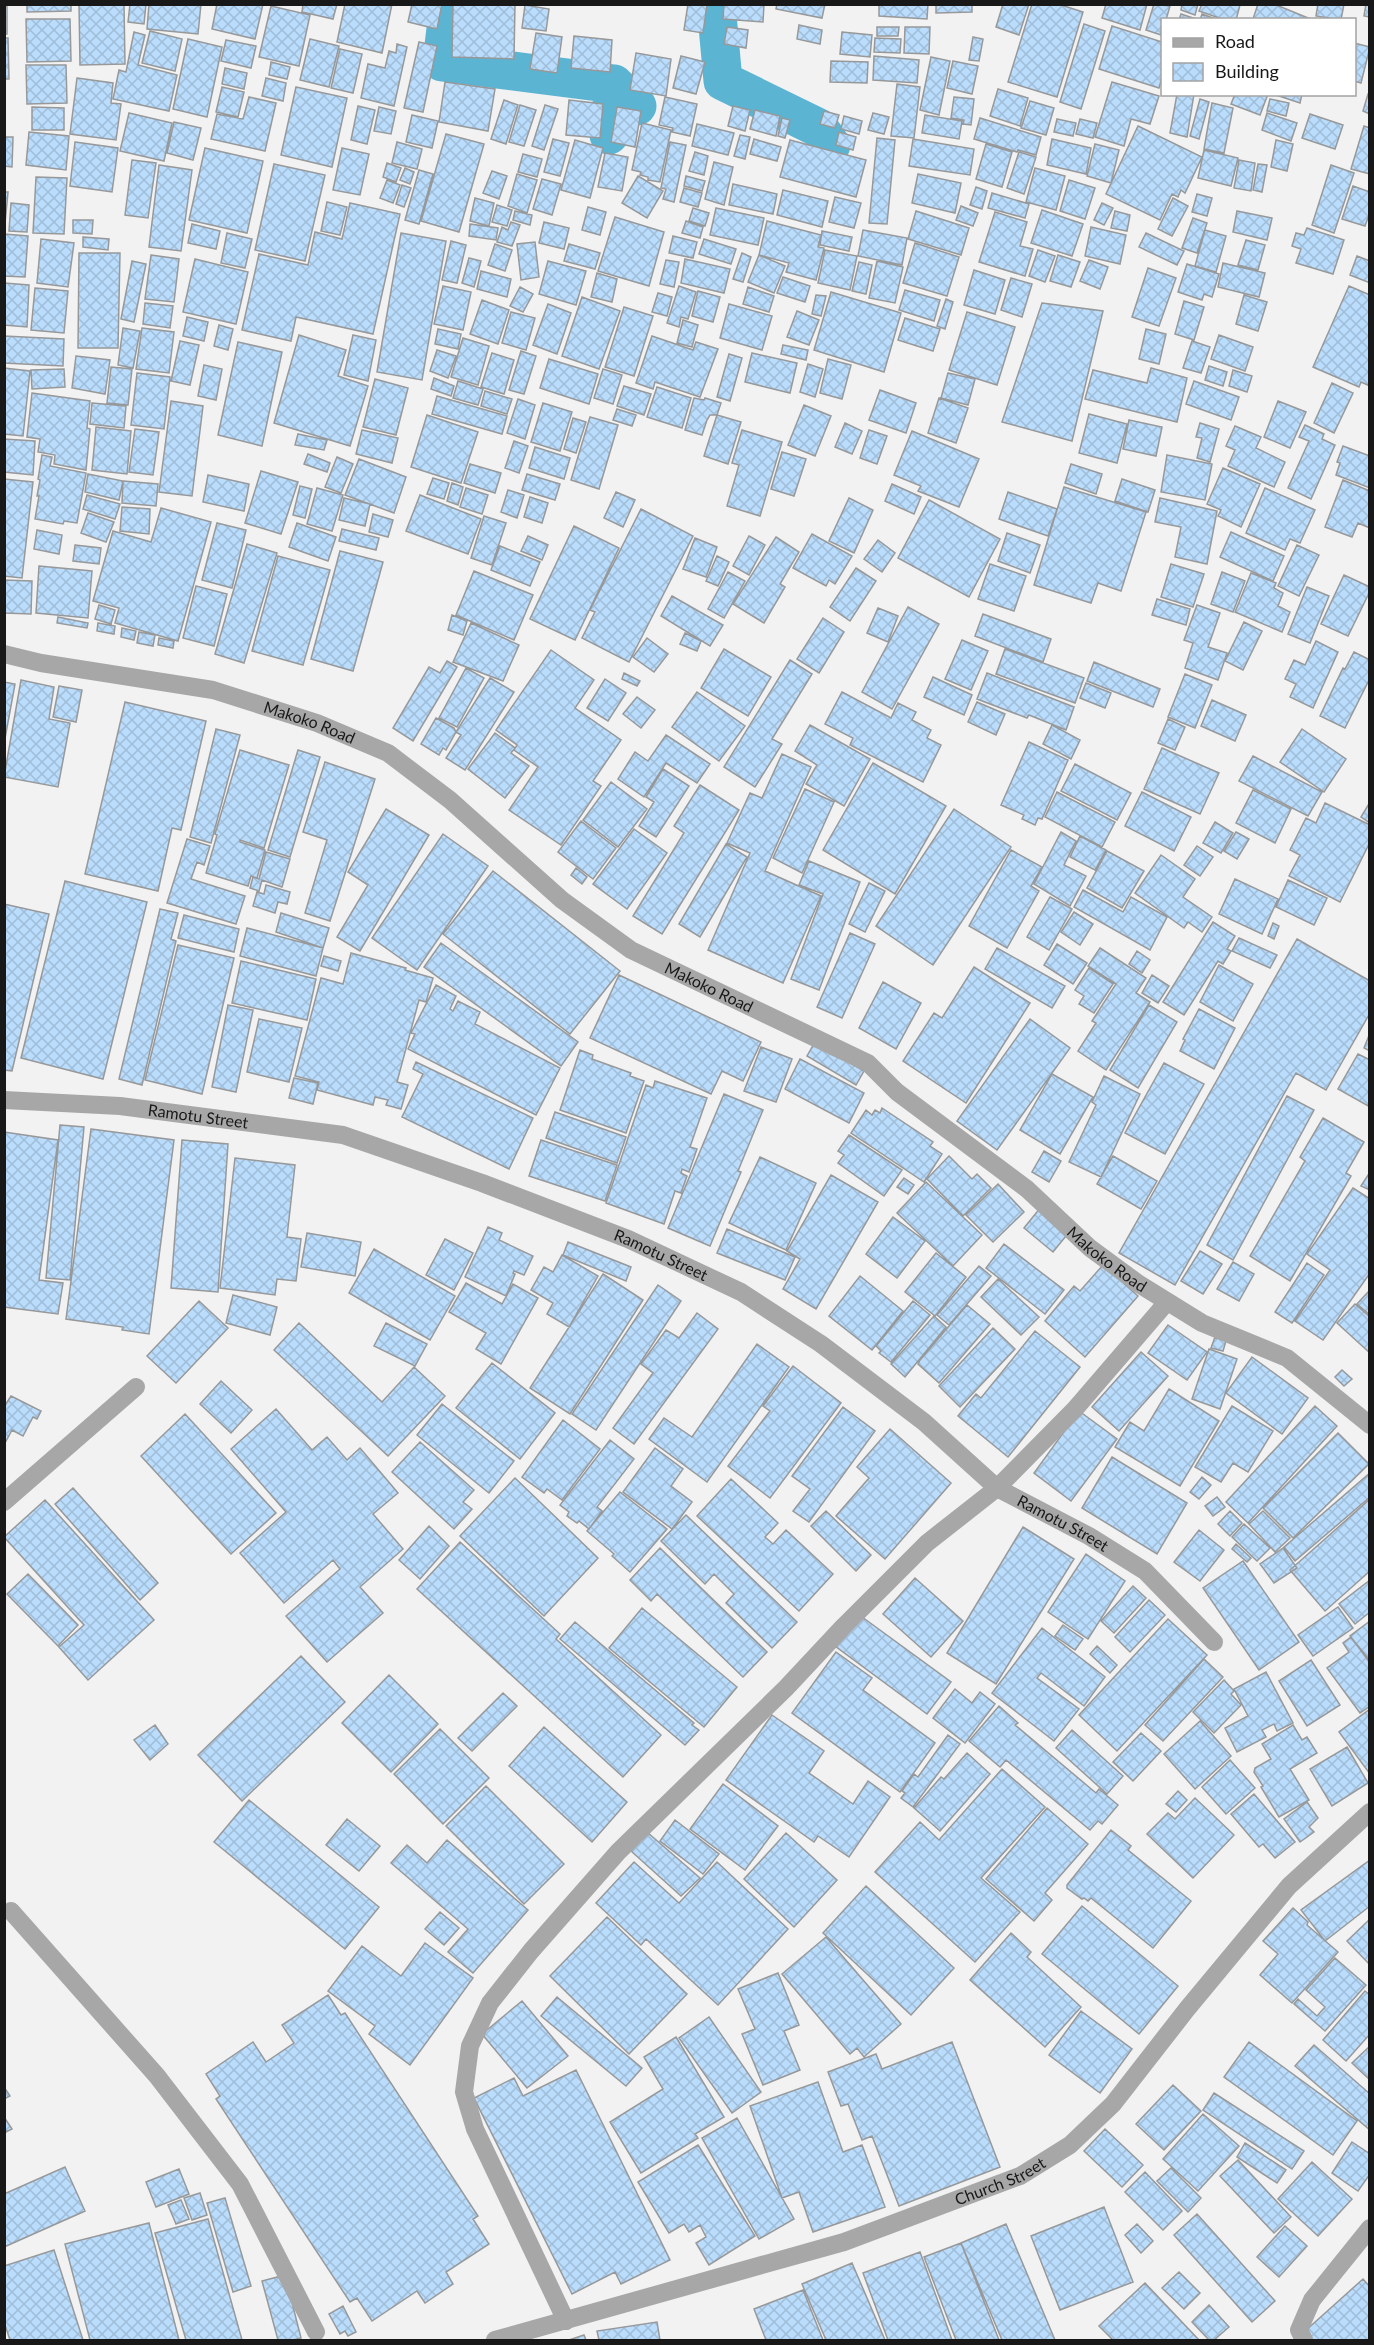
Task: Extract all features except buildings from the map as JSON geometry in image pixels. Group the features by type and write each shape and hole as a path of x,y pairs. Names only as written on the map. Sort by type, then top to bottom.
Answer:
{"street":[{"name":"Makoko Road","path":"4,654 41,663 213,690 317,723 388,753 450,800 562,900 630,950 868,1063 897,1092 1027,1189 1090,1248 1167,1302 1202,1323 1287,1358 1370,1425"},
{"name":"Ramotu Street","path":"4,1100 120,1106 343,1135 482,1183 628,1239 741,1292 821,1344 924,1422 997,1488 1089,1536 1145,1570 1215,1642"},
{"path":"566,2321 475,2129 464,2092 470,2046 490,2003 531,1951 618,1852 786,1688 927,1543 997,1488 1075,1409 1167,1302"},
{"path":"4,1502 136,1387"},
{"name":"Church Street","path":"495,2340 844,2241 1020,2176 1070,2145 1113,2104 1187,2009 1289,1886 1370,1812"},
{"path":"11,1911 157,2076 240,2184 316,2332"},
{"path":"1304,2340 1299,2330 1312,2301 1370,2228"}],"waterway":[{"path":"449,4 442,62 614,84 637,106"},
{"path":"716,4 723,81 819,128 831,145"},
{"path":"609,135 614,84"}]}
